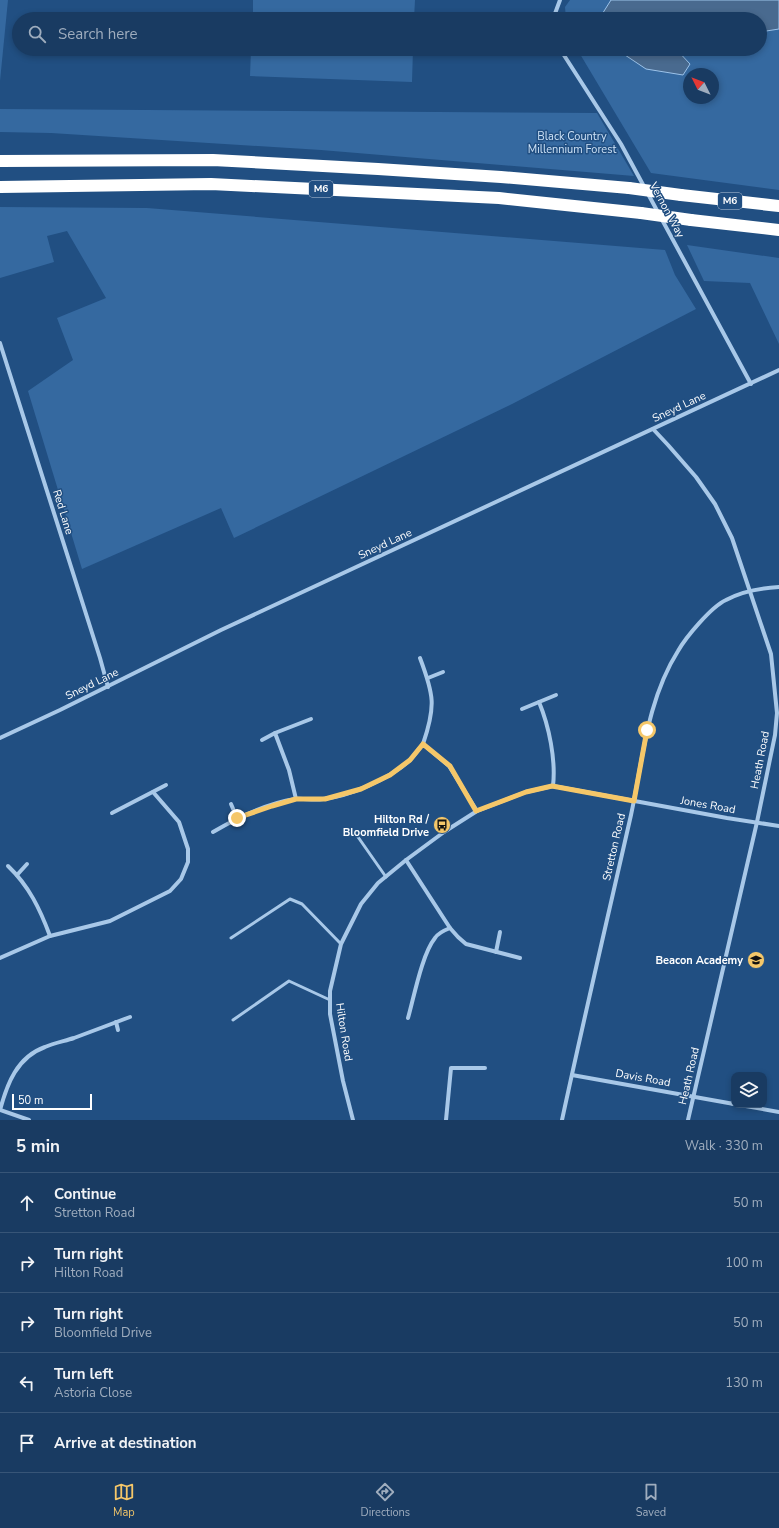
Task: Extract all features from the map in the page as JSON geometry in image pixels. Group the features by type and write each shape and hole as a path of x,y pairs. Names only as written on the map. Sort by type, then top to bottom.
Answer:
{"highway":[{"name":"M6","path":"0,161 213,160 385,169 629,188 779,206"},
{"name":"M6","path":"0,187 212,184 499,198 641,213 779,230"}],"street":[{"path":"556,12 560,0"},
{"name":"Vernon Way","path":"564,56 621,144 751,384"},
{"name":"Red Lane","path":"0,343 108,686"},
{"name":"Sneyd Lane","path":"0,738 221,630 779,370"},
{"name":"Heath Road","path":"653,429 696,477 715,504 732,538 771,654 777,713 775,735 757,822 688,1120"},
{"name":"Stretton Road","path":"562,1120 634,801 647,730 658,691 678,651 693,630 718,604 749,591 779,586"},
{"path":"213,832 237,818 296,799 325,799 361,789 390,775 410,760 423,744 432,714 431,689 420,658"},
{"path":"428,678 443,672"},
{"path":"522,709 556,695"},
{"path":"539,702 545,716 552,752 554,774 552,786"},
{"path":"262,740 311,718"},
{"path":"275,733 289,770 296,799"},
{"path":"423,744 450,766 476,811"},
{"path":"112,813 166,785"},
{"name":"Hilton Road","path":"353,1120 343,1081 330,1014 330,991 341,944 361,904 378,883 444,832 476,811 526,792 552,786 634,801"},
{"path":"0,958 50,936 110,921 170,891 181,879 188,862 188,849 179,822 153,792"},
{"name":"Jones Road","path":"634,801 779,826"},
{"path":"231,804 237,818"},
{"path":"406,860 450,928 466,944 520,958"},
{"path":"17,875 27,864"},
{"path":"8,866 17,875 35,900 50,936"},
{"path":"408,1018 428,948 436,936 450,928"},
{"path":"496,952 500,932"},
{"path":"29,1120 0,1110 5,1091 11,1078 21,1063 31,1054 44,1047 130,1018"},
{"path":"116,1022 118,1030"},
{"path":"446,1120 451,1068 485,1068"},
{"name":"Davis Road","path":"572,1074 731,1104"},
{"path":"757,1108 779,1112"}],"lane":[{"path":"358,837 386,877"},
{"path":"231,938 290,899 302,904 341,944"},
{"path":"233,1020 289,981 330,1000"}],"green space":[{"path":"0,0 8,0 0,81"},
{"path":"253,0 415,0 414,12 253,12"},
{"path":"570,0 779,0 779,190 651,173 581,56 767,56 767,12 565,12 565,7"},
{"path":"251,56 413,56 412,82 250,76"},
{"name":"Black Country Millennium Forest","path":"0,109 597,113 634,176 321,150 51,133 0,132"},
{"path":"0,207 147,208 665,250 675,275 696,309 514,403 234,538 221,508 82,569 28,391 73,360 57,318 106,298 67,231 47,236 54,262 0,278"},
{"path":"687,245 779,258 779,344 750,283 704,281"}],"shaded area":[{"path":"611,0 779,0 779,29 767,31 767,12 603,12"},
{"path":"626,56 683,56 690,64 687,68 683,68 683,75 646,69"}],"place":[{"name":"Hilton Rd / Bloomfield Drive","path":"442,825"},
{"name":"Beacon Academy","path":"756,960"}],"route":[{"path":"237,818 296,799 325,799 361,789 390,775 410,760 423,744 450,766 476,811 526,792 552,786 634,801 647,730"}]}
